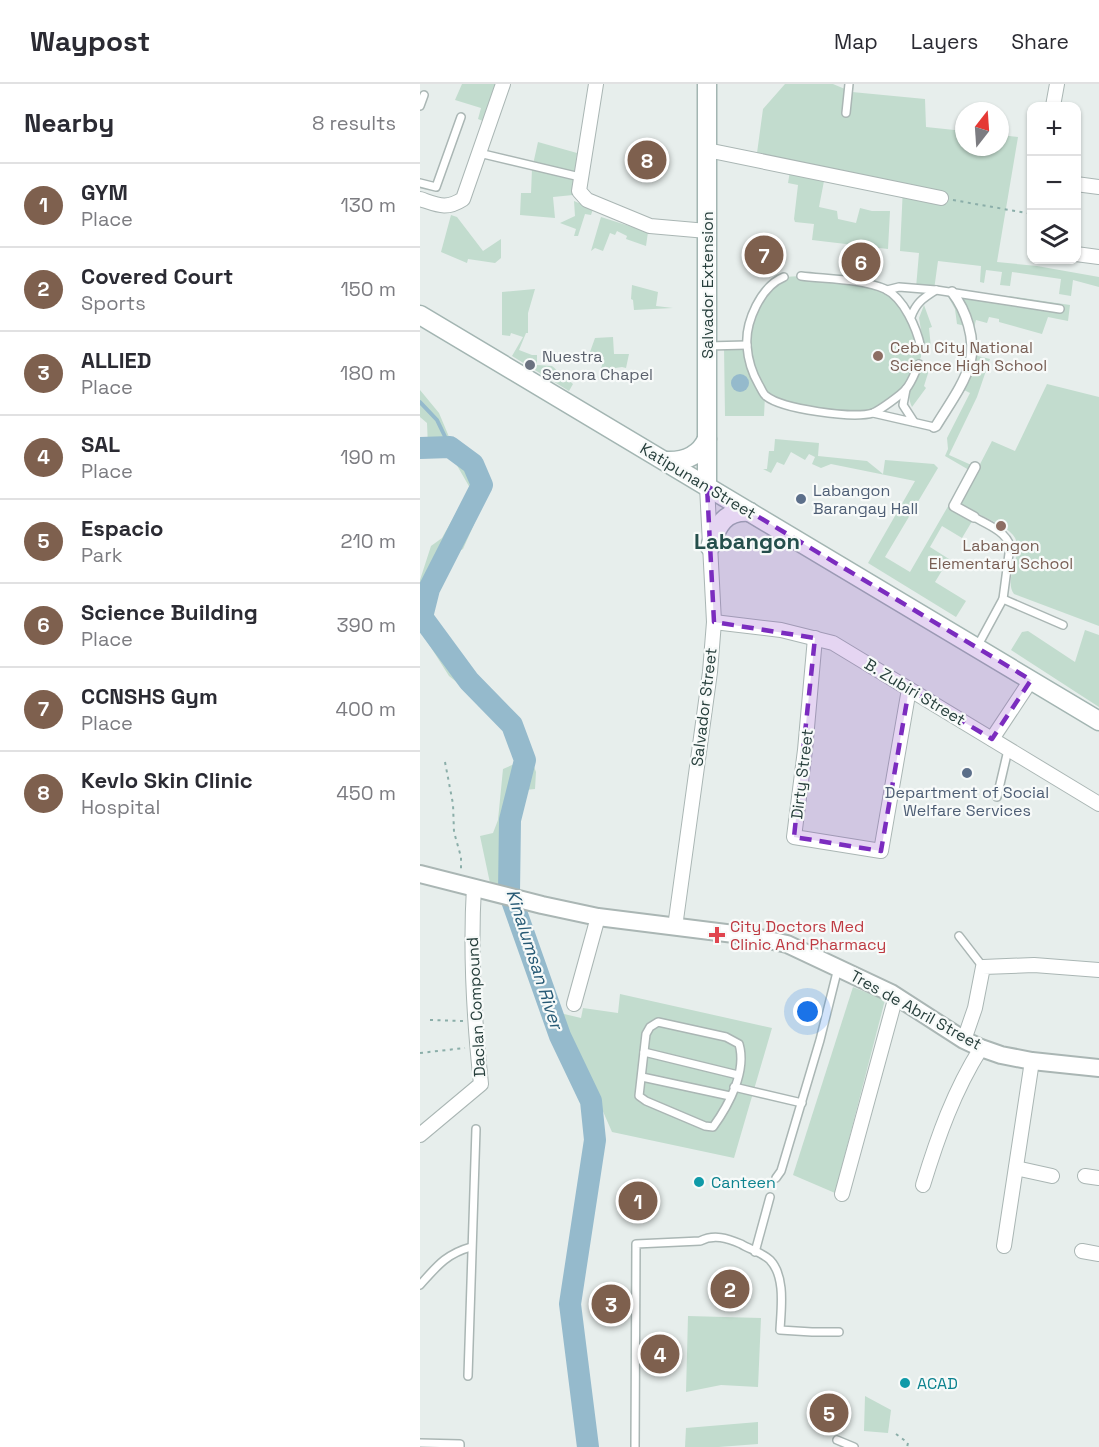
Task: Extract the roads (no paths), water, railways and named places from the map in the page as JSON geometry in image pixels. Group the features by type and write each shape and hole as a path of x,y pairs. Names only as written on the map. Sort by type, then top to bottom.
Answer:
{"main road":[{"name":"Salvador Extension","path":"707,84 707,486"},
{"name":"Katipunan Street","path":"420,315 1099,721"},
{"path":"665,461 682,460 693,456 703,447 707,439"},
{"path":"710,547 718,526 726,517 733,513 750,512"}],"street":[{"path":"420,199 452,207 464,199 503,84"},
{"path":"596,84 579,191 587,200 650,226 707,231"},
{"path":"1054,102 1057,84"},
{"path":"707,150 941,198"},
{"path":"1081,185 1099,187"},
{"path":"1081,255 1099,257"},
{"path":"934,427 961,383 971,356 966,315 952,292"},
{"path":"974,517 954,506 975,467"},
{"name":"Salvador Street","path":"675,927 710,672 714,622 707,486"},
{"name":"B. Zubiri Street","path":"714,622 781,630 833,643 1099,804"},
{"name":"Dirty Street","path":"815,638 805,750 794,837 881,851 909,689"},
{"path":"992,739 1031,680"},
{"name":"Tres de Abril Street","path":"420,874 598,917 750,936 787,944 896,996 964,1040 981,1048 1001,1055 1032,1061 1099,1068"},
{"name":"Daclan Compound","path":"420,1135 481,1084 475,1021 472,915 468,885"},
{"path":"574,1004 598,917"},
{"path":"964,1040 975,1008 983,967 1034,965 1099,970"},
{"path":"842,1194 896,996"},
{"path":"922,1185 941,1126 957,1090 981,1048"},
{"path":"1004,1246 1032,1061"},
{"path":"1016,1168 1052,1176"},
{"path":"1082,1251 1099,1254"}],"lane":[{"path":"846,113 849,84"},
{"path":"420,106 424,95"},
{"path":"420,183 436,187 461,117"},
{"path":"480,153 580,177"},
{"path":"801,276 867,284 887,290 899,287 952,292 1060,309"},
{"path":"784,277 764,293 751,318 747,345 752,372 765,396 786,406 841,414 873,413 934,427"},
{"path":"887,290 911,317 921,348"},
{"path":"911,317 915,306 921,299 936,290"},
{"path":"707,346 747,345"},
{"path":"914,422 903,405 906,389 919,364"},
{"path":"873,413 906,389"},
{"path":"974,517 1009,540 1010,554 1003,599 977,648"},
{"path":"1003,599 1063,625"},
{"path":"997,797 1008,750"},
{"path":"959,936 983,967"},
{"path":"776,1178 780,1172 802,1103 838,967"},
{"path":"658,1022 726,1037 740,1044 742,1052 738,1076 724,1112 713,1126 705,1126 646,1101 639,1095 644,1052 646,1034 650,1027 658,1022"},
{"path":"644,1052 738,1076"},
{"path":"642,1077 730,1096"},
{"path":"734,1087 802,1103"},
{"path":"468,1376 476,1129"},
{"path":"755,1252 770,1197"},
{"path":"635,1447 636,1244 700,1241 708,1237 732,1240 770,1260 779,1280 780,1330 839,1332"},
{"path":"420,1285 445,1257 471,1247"},
{"path":"837,1440 854,1447"},
{"path":"420,1443 460,1444 460,1447"}],"water":[{"path":"740,374 746,377 749,383 746,389 740,392 734,389 731,383 734,377"}],"waterway":[{"path":"420,402 437,420 450,447"},
{"name":"Kinalumsan River","path":"420,448 450,447 473,464 482,485 429,589 422,617 469,681 512,725 525,760 510,820 509,892 560,1036 591,1101 595,1140 570,1304 588,1447"}],"place":[{"name":"Kevlo Skin Clinic","path":"647,160"},
{"name":"CCNSHS Gym","path":"764,255"},
{"name":"Science Building","path":"861,262"},
{"name":"Cebu City National Science High School","path":"878,356"},
{"name":"Nuestra Senora Chapel","path":"530,365"},
{"name":"Labangon Barangay Hall","path":"801,499"},
{"name":"Labangon Elementary School","path":"1001,526"},
{"name":"Department of Social Welfare Services","path":"967,773"},
{"name":"City Doctors Med Clinic And Pharmacy","path":"717,935"},
{"name":"Canteen","path":"699,1182"},
{"name":"GYM","path":"638,1201"},
{"name":"Covered Court","path":"730,1289"},
{"name":"ALLIED","path":"611,1304"},
{"name":"SAL","path":"660,1354"},
{"name":"ACAD","path":"905,1383"},
{"name":"Espacio","path":"829,1413"}],"district":[{"name":"Labangon","path":"747,541"}]}
